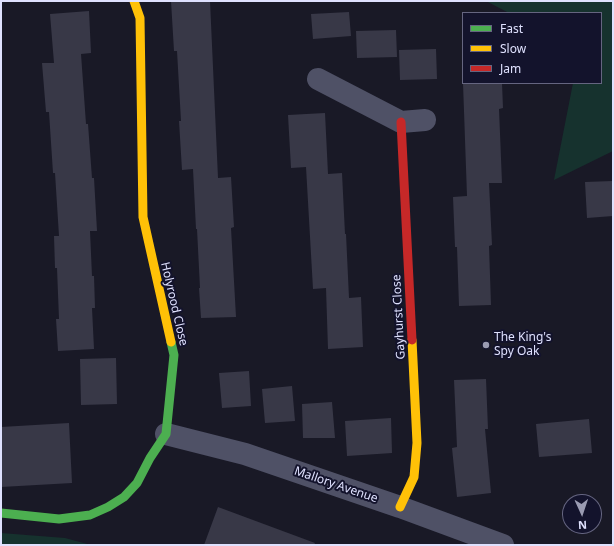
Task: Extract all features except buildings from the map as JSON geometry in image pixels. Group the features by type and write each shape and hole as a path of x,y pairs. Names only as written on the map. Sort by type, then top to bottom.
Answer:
{"street":[{"name":"Holyrood Close","path":"1,513 59,519 90,515 108,507 124,497 137,484 150,458 166,434 174,355 143,217 140,18 134,1"},
{"path":"318,79 401,122 425,120"},
{"name":"Gayhurst Close","path":"400,508 414,477 417,444 401,122"},
{"name":"Mallory Avenue","path":"166,434 245,454 503,545"}],"green space":[{"path":"486,1 613,1 613,151 554,180 573,84 602,84 602,12 507,12"},
{"path":"1,533 65,538 91,545 1,545"}],"traffic: fast":[{"path":"1,513 59,519 90,515 108,507 124,497 137,483 150,458 166,434 174,355 171,342"}],"traffic: slow":[{"path":"134,1 140,18 143,217 171,342"},
{"path":"400,507 414,477 417,443 412,340"}],"traffic: jam":[{"path":"401,122 412,340"}],"place":[{"name":"The King's Spy Oak","path":"486,345"}]}
